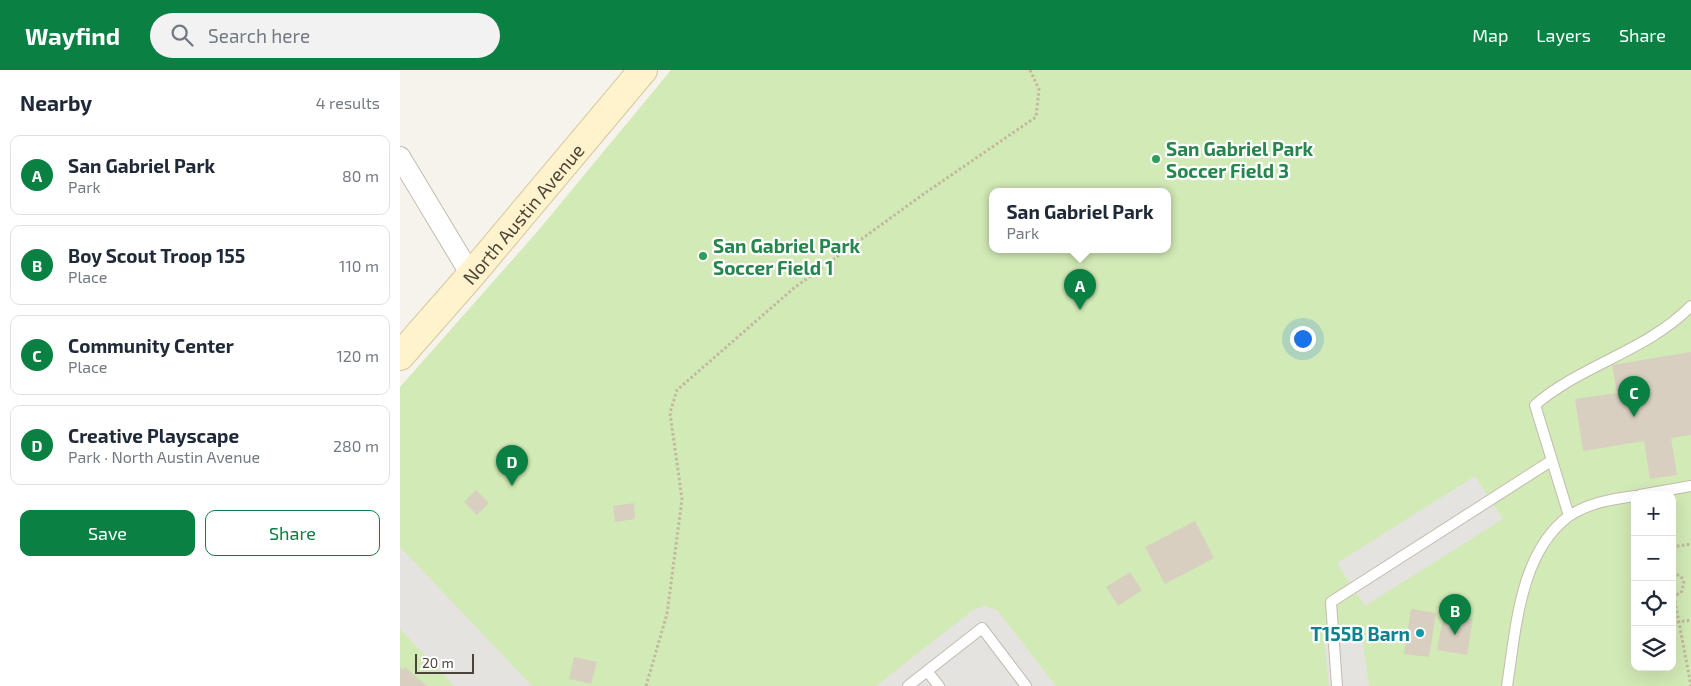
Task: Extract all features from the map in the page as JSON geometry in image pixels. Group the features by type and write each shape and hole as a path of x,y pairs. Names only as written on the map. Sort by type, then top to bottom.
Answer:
{"main road":[{"name":"North Austin Avenue","path":"400,356 471,275 643,70"}],"street":[{"path":"400,157 471,275"}],"lane":[{"path":"1569,516 1534,405 1552,391 1611,361 1679,319 1691,306"},
{"path":"1337,686 1331,602 1551,461"},
{"path":"1663,491 1691,486"},
{"path":"1507,686 1521,604 1528,579 1537,555 1551,533 1569,516 1588,506 1631,497"},
{"path":"908,686 982,628 1026,686"},
{"path":"927,671 939,686"}],"path":[{"path":"646,686 667,614 682,499 670,413 677,390 794,288 925,193 1036,118 1039,89 1030,70"},
{"path":"1676,546 1691,544"},
{"path":"1676,575 1681,576 1684,583 1683,590 1676,594"},
{"path":"1676,609 1691,686"},
{"path":"1676,622 1691,620"}],"green space":[{"path":"671,70 1691,70 1691,686 400,686 400,387 537,232"}],"shaded area":[{"path":"1475,476 1503,519 1365,606 1337,563"},
{"path":"400,547 532,686 454,686 400,629"},
{"path":"985,606 997,610 1056,686 876,686 973,610"},
{"path":"1362,637 1369,686 1329,686 1324,641"}],"building":[{"path":"1691,352 1691,435 1671,438 1677,475 1650,479 1644,441 1583,451 1575,399 1617,393 1612,365"},
{"path":"476,490 489,503 477,515 464,502"},
{"path":"634,503 635,519 615,522 613,506"},
{"path":"1195,521 1214,558 1165,584 1145,547"},
{"path":"1130,572 1142,590 1118,606 1106,587"},
{"name":"T155B Barn","path":"1411,609 1436,613 1429,657 1404,654"},
{"path":"1444,614 1473,619 1467,655 1437,650"},
{"path":"574,657 597,662 591,684 569,679"},
{"path":"400,667 403,670 405,667 427,686 400,686"}],"place":[{"name":"San Gabriel Park Soccer Field 3","path":"1156,159"},
{"name":"San Gabriel Park Soccer Field 1","path":"703,256"},
{"name":"San Gabriel Park","path":"1080,310"},
{"name":"Community Center","path":"1634,417"},
{"name":"Creative Playscape","path":"512,486"},
{"name":"T155B Barn","path":"1420,633"},
{"name":"Boy Scout Troop 155","path":"1455,635"}]}
